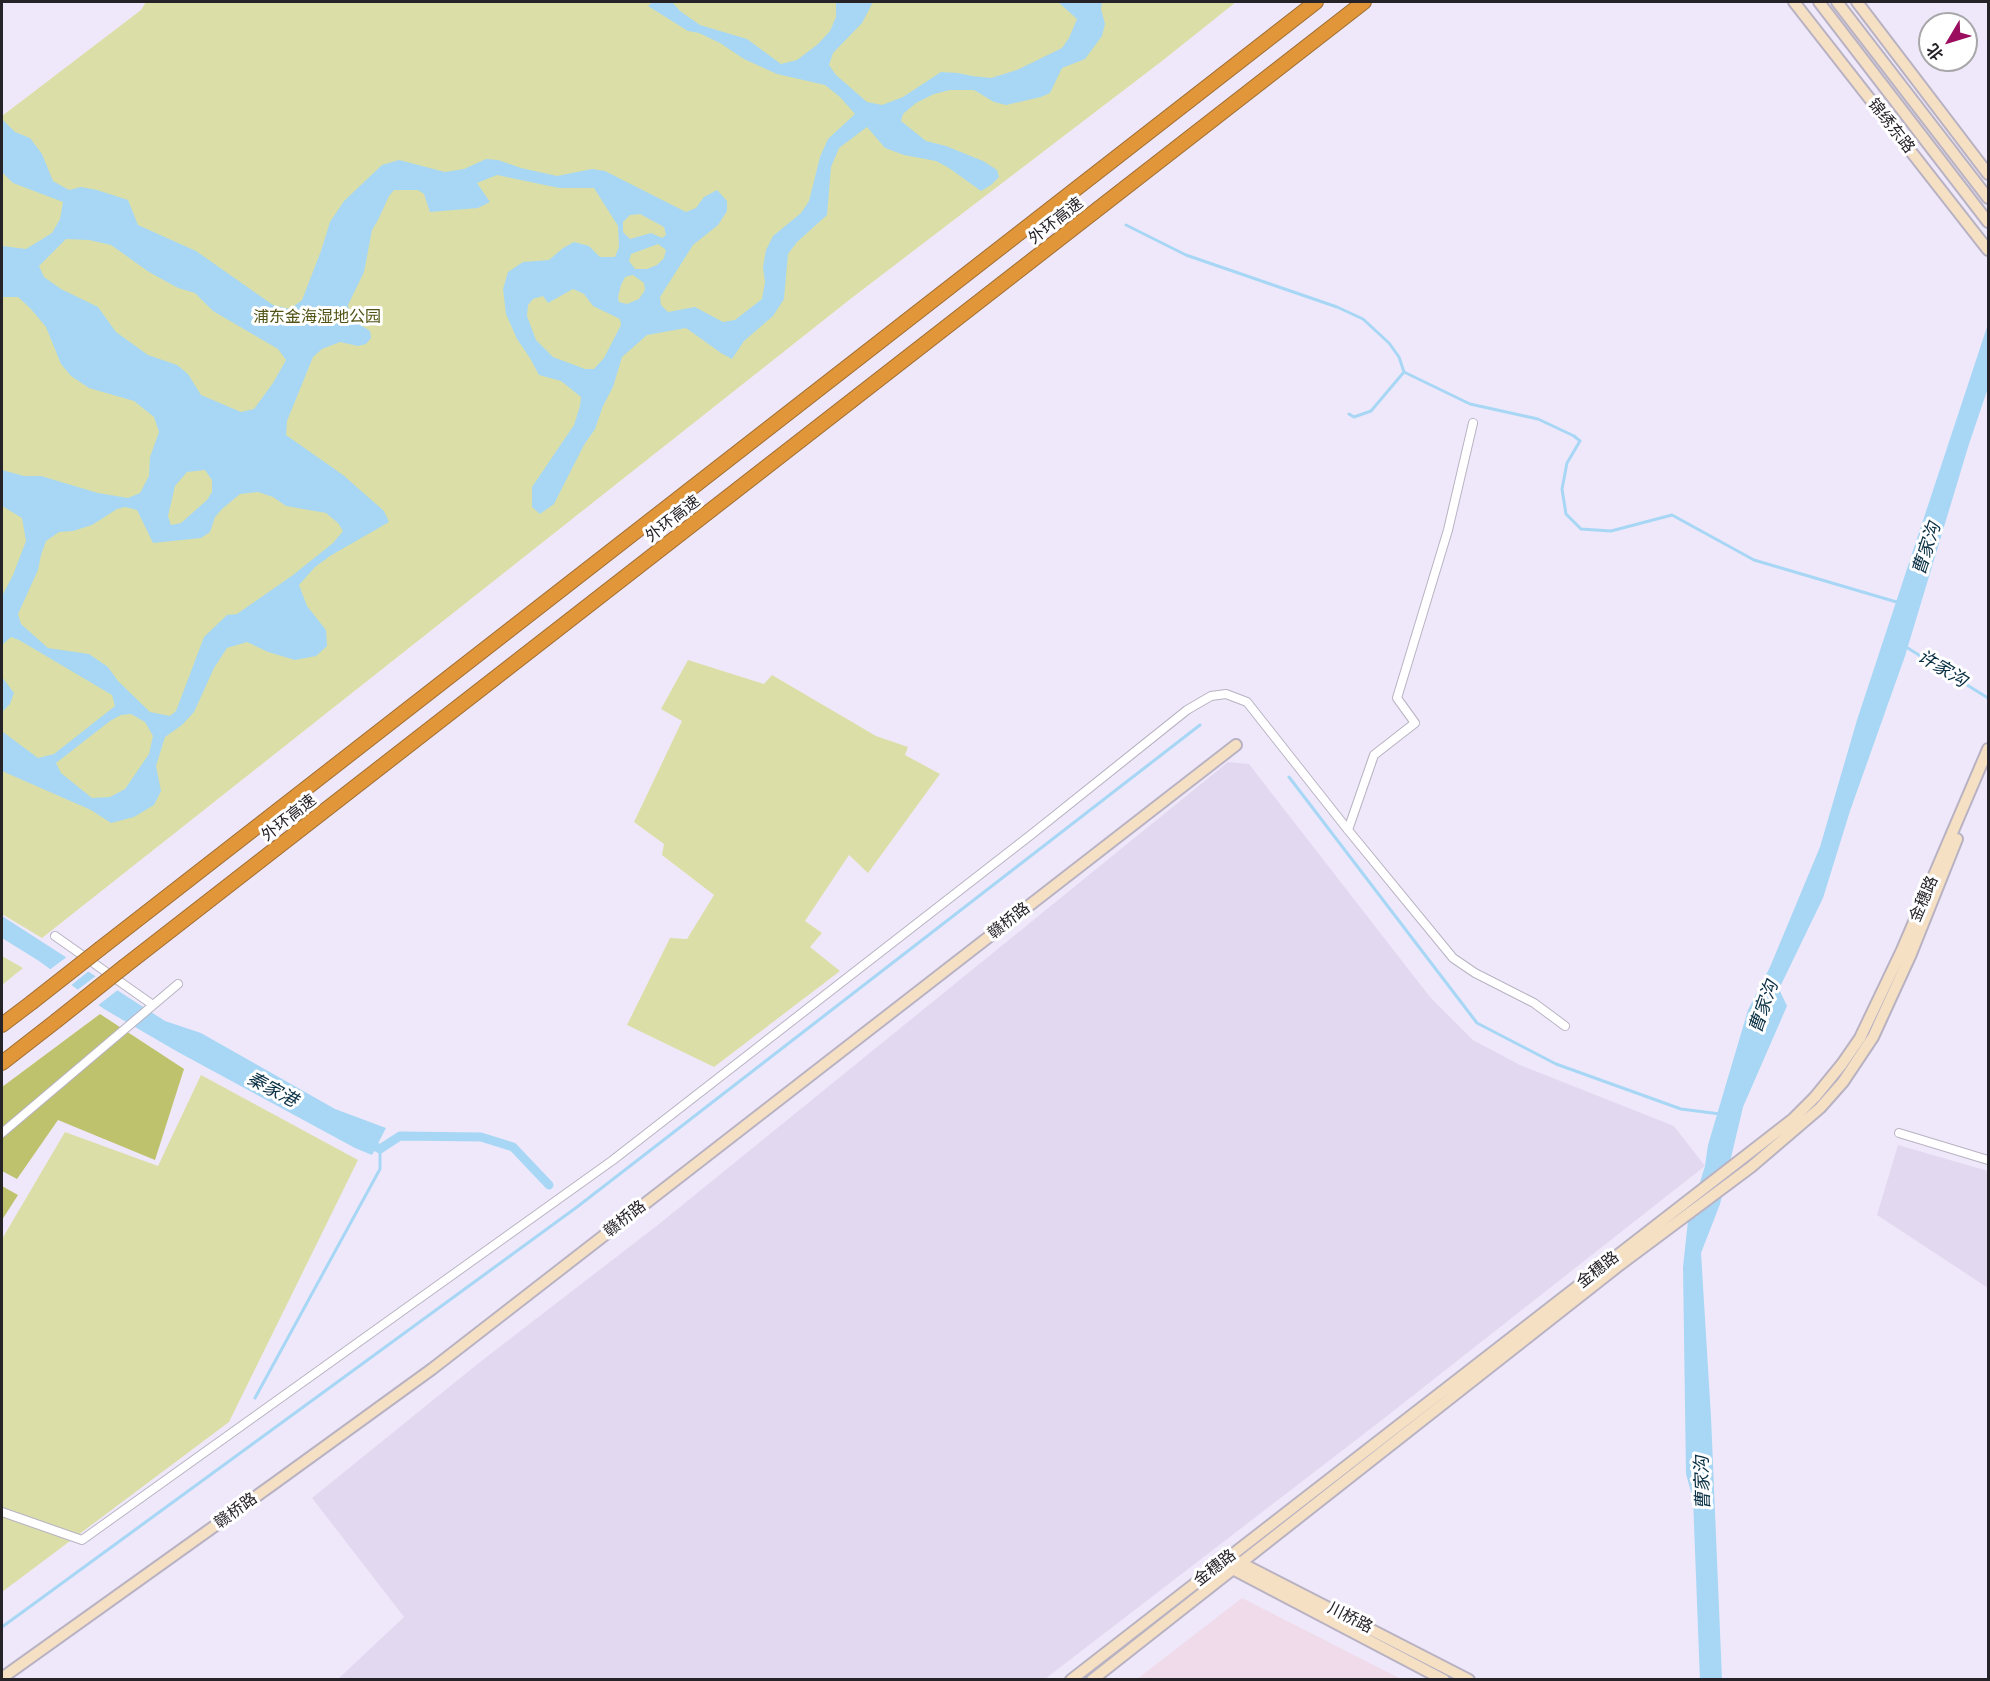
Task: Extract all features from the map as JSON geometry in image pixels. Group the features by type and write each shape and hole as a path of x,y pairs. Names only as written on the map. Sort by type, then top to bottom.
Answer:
{"highway":[{"name":"外环高速","path":"2,1025 1316,2"},
{"name":"外环高速","path":"2,1063 1364,2"}],"street":[{"name":"锦绣东路","path":"1794,2 1989,249"},
{"name":"锦绣东路","path":"1819,2 1989,222"},
{"name":"锦绣东路","path":"1837,2 1989,198"},
{"path":"1857,2 1989,174"},
{"path":"1348,830 1374,755 1415,723 1397,698 1448,530 1473,423"},
{"path":"2,1512 82,1540 613,1160 1032,834 1187,710 1211,696 1226,694 1247,702 1452,958 1475,973 1534,1003 1565,1026"},
{"name":"赣桥路","path":"2,1678 432,1369 1236,745"},
{"name":"金穗路","path":"1092,1680 1617,1267 1680,1205 1793,1119 1815,1097 1860,1038 1902,950 1989,748"},
{"name":"金穗路","path":"1071,1680 1654,1233 1682,1219 1751,1167 1820,1108 1844,1082 1873,1037 1911,954 1989,761"},
{"path":"55,936 151,1006"},
{"path":"2,1133 178,984"},
{"path":"1899,1134 1989,1160"},
{"name":"川桥路","path":"1226,1560 1444,1680"},
{"name":"川桥路","path":"1236,1566 1469,1680"}],"shaded area":[{"path":"1228,762 1249,764 1430,997 1473,1040 1520,1065 1674,1126 1705,1166 1382,1420 1045,1679 338,1679 404,1617 312,1498 480,1362 659,1224"},
{"path":"1898,1145 1988,1171 1988,1288 1877,1215"},
{"path":"1242,1598 1401,1679 1137,1679"}],"green space":[{"name":"浦东金海湿地公园","path":"146,2 1236,2 853,297 42,938 2,914 2,116 141,10"},
{"path":"688,660 764,684 772,675 876,736 908,747 905,755 940,774 868,873 849,855 805,921 822,933 810,947 840,971 714,1067 627,1025 670,938 687,939 714,895 662,855 664,844 634,822 682,721 661,709"},
{"path":"2,956 23,968 2,985"},
{"path":"100,1014 184,1069 155,1160 58,1120 17,1179 2,1171 2,1087"},
{"path":"201,1075 358,1160 229,1422 2,1592 2,1239 65,1132 158,1166"},
{"path":"2,1186 18,1195 2,1220"}],"water":[{"path":"653,2 672,2 680,11 700,25 747,39 781,64 797,60 818,44 830,31 836,17 836,2 873,2 862,23 833,53 829,65 836,75 867,102 882,105 903,97 941,72 991,78 1017,70 1062,48 1077,19 1058,2 1102,2 1101,9 1105,24 1102,36 1085,59 1062,68 1050,93 1006,105 994,102 974,90 950,90 934,94 916,103 903,114 901,121 926,141 946,146 983,161 997,170 999,177 981,191 936,161 904,155 885,148 867,127 839,148 831,167 827,215 797,242 788,254 784,299 773,316 744,341 732,359 686,328 647,335 622,357 613,387 595,429 584,445 554,504 540,514 532,507 532,487 574,425 581,397 561,381 539,375 517,339 506,314 503,289 508,272 523,262 549,260 574,242 589,246 600,257 615,257 619,247 618,226 594,188 559,188 497,175 477,183 490,202 478,208 430,212 424,194 418,190 394,190 372,230 364,272 348,305 350,318 370,331 371,338 366,344 358,346 340,342 322,349 313,357 287,421 286,435 343,475 384,511 389,522 330,556 315,567 299,585 307,606 326,630 327,646 316,656 295,660 268,652 247,642 227,648 214,668 194,712 182,725 165,737 156,766 161,791 154,805 134,817 111,823 91,810 2,771 2,727 3,732 38,758 54,754 115,706 112,695 19,640 11,637 2,645 2,596 26,541 22,518 2,506 2,470 24,476 41,476 98,493 128,498 140,493 149,476 150,457 159,432 154,417 134,401 89,388 71,376 61,364 46,327 30,308 18,297 2,297 2,246 26,249 52,233 60,219 63,202 13,183 2,172 2,119 15,132 30,138 42,154 53,181 69,190 81,187 128,200 138,225 196,251 273,305 290,309 302,300 330,222 344,201 382,165 399,160 445,172 464,169 486,159 498,160 557,176 592,169 605,171 686,212 696,208 704,197 717,190 727,201 727,211 718,225 693,245 660,297 661,305 668,312 695,307 723,322 735,320 762,299 765,282 763,267 766,250 773,236 801,213 809,201 820,157 828,139 855,114 825,85 777,74 744,59 720,43 699,33 688,31 648,6","holes":["640,214 664,227 666,235 662,238 651,233 630,239 623,232 623,222 630,215","66,239 89,240 111,245 149,272 178,288 195,293 213,311 278,349 286,360 254,409 241,412 201,395 188,374 177,365 148,355 116,332 98,307 61,289 44,277 39,266","658,244 666,250 664,258 657,265 647,269 635,269 629,261 631,254","633,275 644,283 645,290 639,299 627,304 619,302 621,285 625,277","573,289 584,294 593,306 620,319 621,325 604,358 594,369 585,369 553,357 536,340 527,316 528,305 533,299 543,296 548,303","205,470 212,480 212,492 207,500 181,523 171,525 168,516 175,486 187,472","258,492 273,497 286,506 326,513 338,523 343,531 333,543 293,575 237,614 227,615 204,637 176,711 170,716 150,712 118,681 108,667 89,654 48,648 21,624 18,614 38,570 46,541 59,532 73,531 92,525 117,509 125,507 137,510 153,543 201,538 210,532 215,517 240,494","131,714 145,722 153,736 149,754 125,789 110,797 92,798 61,773 56,763 121,715"]},
{"name":"曹家沟","path":"1988,324 1988,388 1905,656 1850,811 1823,898 1779,989 1787,1006 1743,1107 1720,1204 1701,1253 1711,1417 1722,1679 1700,1680 1693,1499 1686,1474 1683,1267 1688,1221 1748,1010 1770,967 1820,847 1857,720"},
{"path":"2,677 14,693 10,704 2,712"},
{"path":"2,916 165,1021 201,1033 335,1109 386,1128 372,1155 178,1052 104,1009 39,961 2,938"}],"pier":[{"path":"68,956 90,970 69,987 48,971"},
{"path":"97,975 119,989 96,1007 76,991"}],"waterway":[{"path":"1126,225 1186,255 1337,307 1363,319 1389,343 1399,357 1404,372"},
{"path":"1349,414 1354,417 1371,411 1404,372 1470,404 1538,419 1580,441 1567,463 1562,489 1566,514 1581,529 1611,531 1672,515 1754,560 1900,603"},
{"name":"许家沟","path":"1906,647 1988,698"},
{"path":"2,1627 577,1207 1200,725"},
{"path":"1289,777 1477,1023 1556,1064 1681,1109 1720,1114"},
{"name":"秦家港","path":"365,1141 380,1149 400,1136 481,1137 513,1147 549,1185"},
{"path":"255,1398 380,1169 380,1149"}]}
